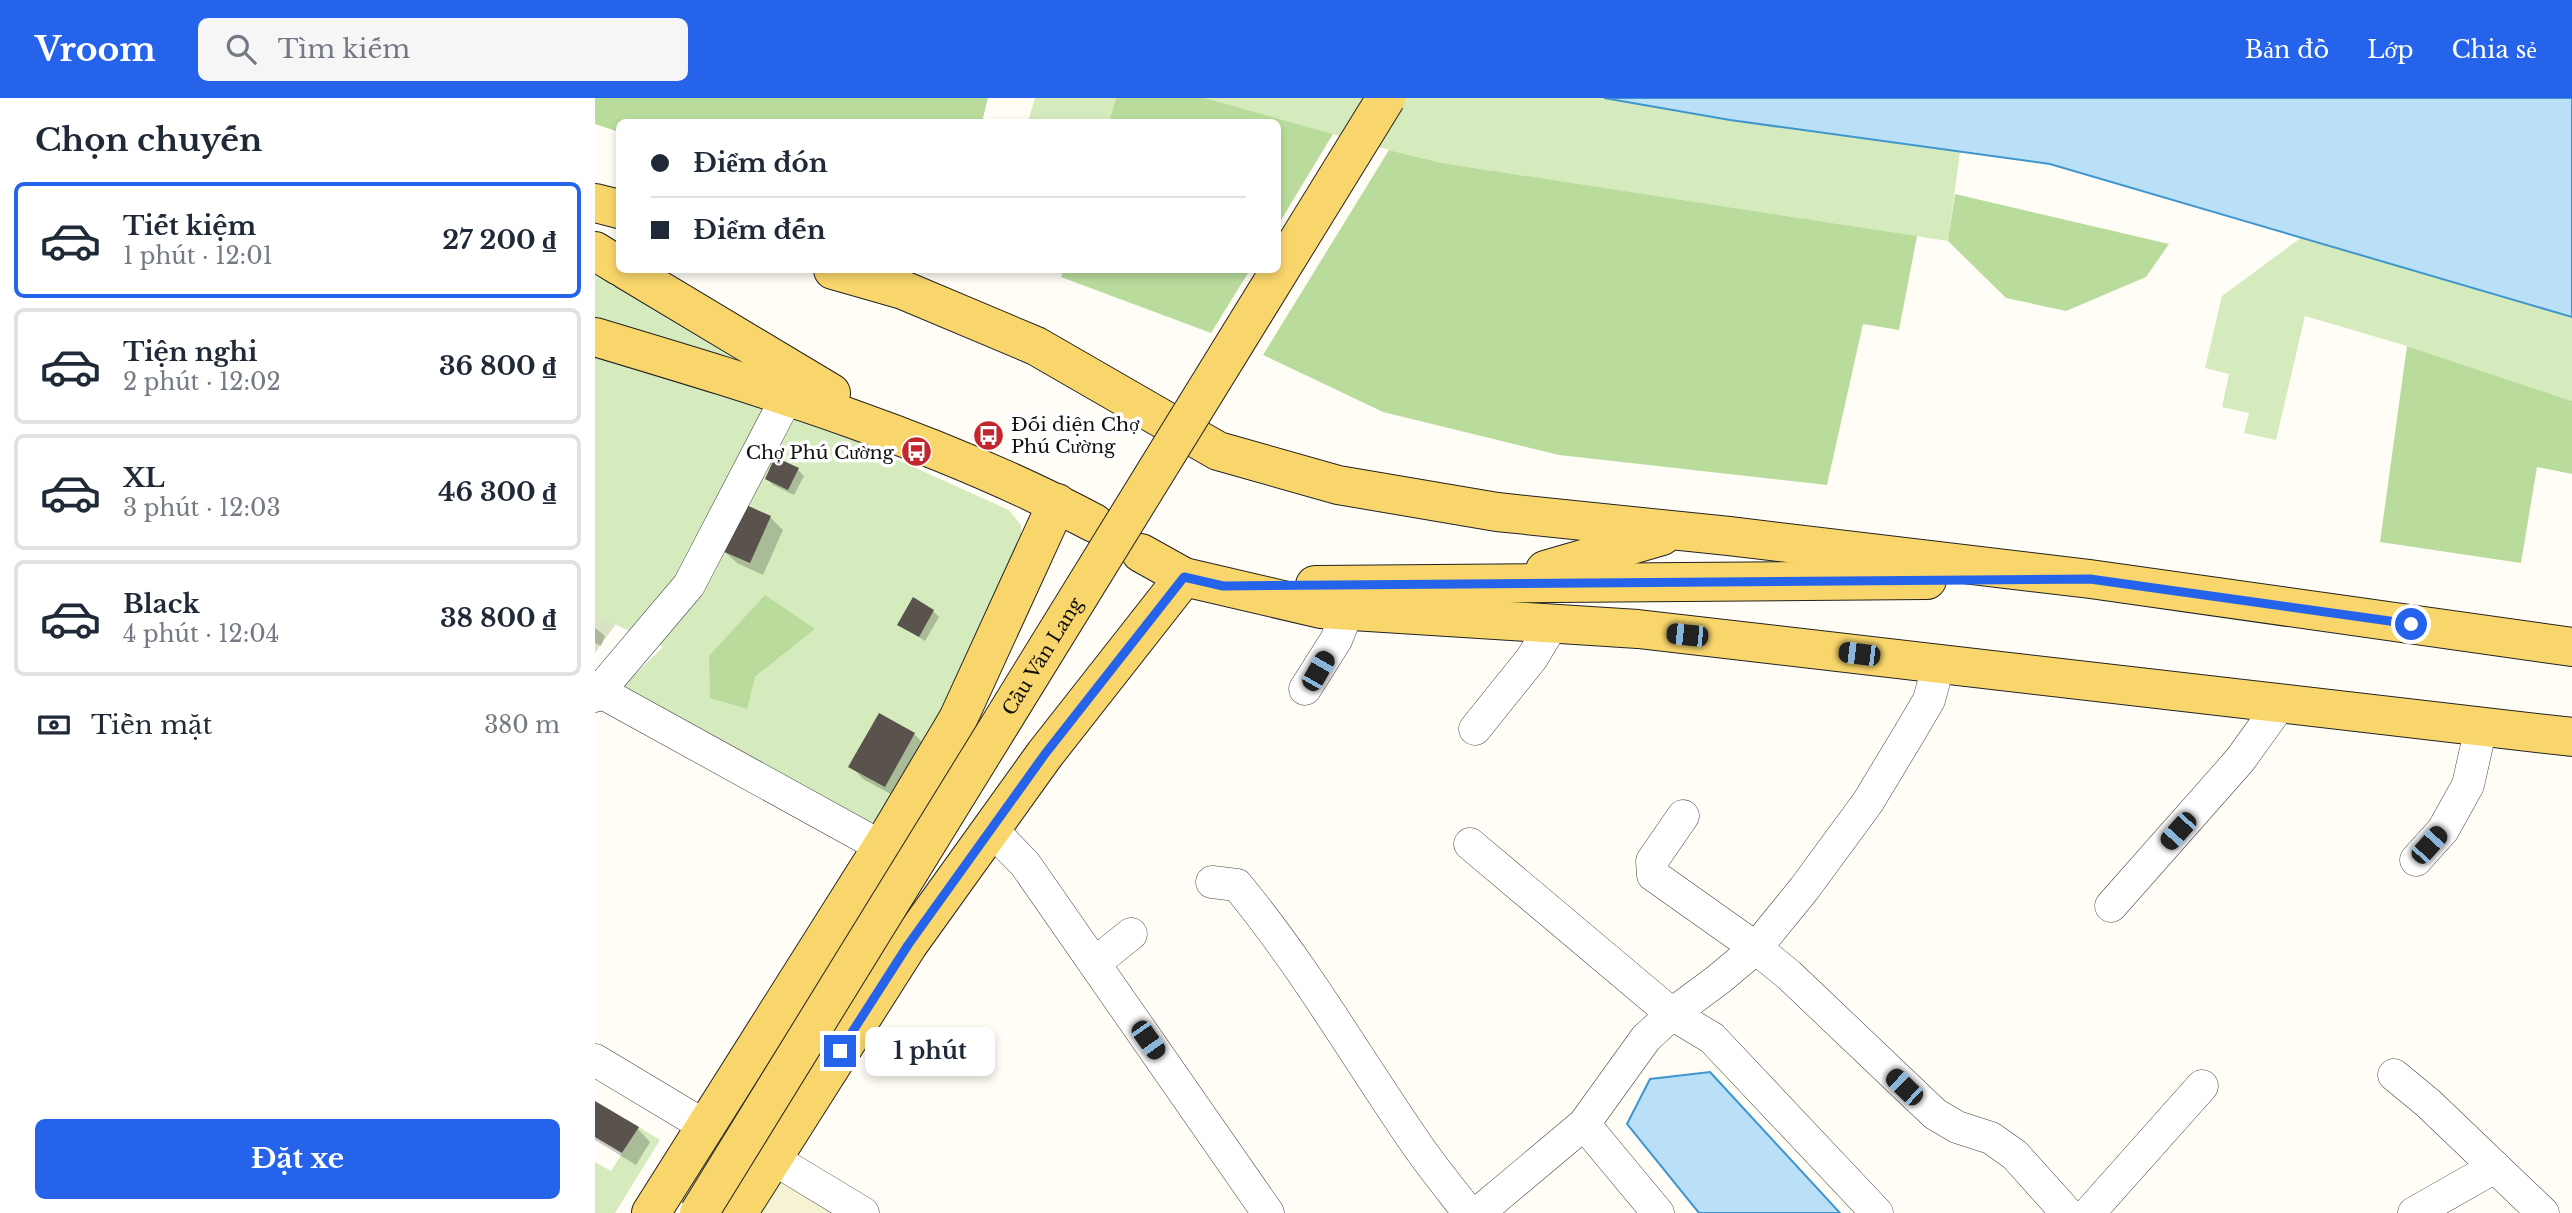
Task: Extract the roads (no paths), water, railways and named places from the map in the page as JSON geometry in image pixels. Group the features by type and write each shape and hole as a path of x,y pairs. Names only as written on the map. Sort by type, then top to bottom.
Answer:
{"main road":[{"name":"Cầu Văn Lang","path":"1281,268 1386,98"},
{"path":"595,203 616,208"},
{"path":"595,251 616,264"},
{"path":"631,273 903,436"},
{"path":"844,273 903,290 1036,346 1218,451 1338,485 1497,512 2090,579 2572,647"},
{"name":"Cầu Văn Lang","path":"699,1213 1278,273"},
{"path":"595,337 788,395 903,436 1056,503 1094,523"},
{"path":"651,1213 881,847 958,719 1056,503"},
{"path":"1499,583 1681,531"},
{"path":"1141,553 1184,577 1321,609 1638,629 2572,737"},
{"path":"739,1213 908,945 1045,754 1184,577"},
{"path":"1223,586 2090,579"}],"street":[{"path":"788,395 689,585 597,693 881,847"},
{"path":"1305,689 1336,640 1348,610"},
{"path":"1475,729 1532,658 1553,623"},
{"path":"1478,1213 1584,1124 1646,1038 1672,1014 1756,948 1804,889 1868,802 1929,700 1938,663"},
{"path":"2111,906 2240,760 2281,703"},
{"path":"2416,860 2443,830 2469,785 2481,727"},
{"path":"1683,816 1653,861 1653,875 1756,948 1789,975 1935,1114 1957,1128 1991,1138 2015,1155 2067,1213"},
{"path":"991,829 1025,863 1268,1213"},
{"path":"1470,844 1672,1014 1712,1038 1877,1213"},
{"path":"1212,881 1237,885 1317,994 1418,1147 1469,1213"},
{"path":"1095,963 1131,934"},
{"path":"595,1060 705,1126"},
{"path":"2394,1075 2428,1103 2543,1213"},
{"path":"2089,1213 2202,1086"},
{"path":"1584,1124 1658,1213"},
{"path":"772,1158 863,1213"},
{"path":"2414,1213 2495,1167"}],"water":[{"path":"1604,98 2572,98 2572,317 2050,164 1730,120"},
{"path":"1710,1072 1840,1213 1699,1213 1627,1124 1650,1079"}],"place":[{"name":"Đối diện Chợ Phú Cường","path":"988,435"},
{"name":"Chợ Phú Cường","path":"917,452"}]}
